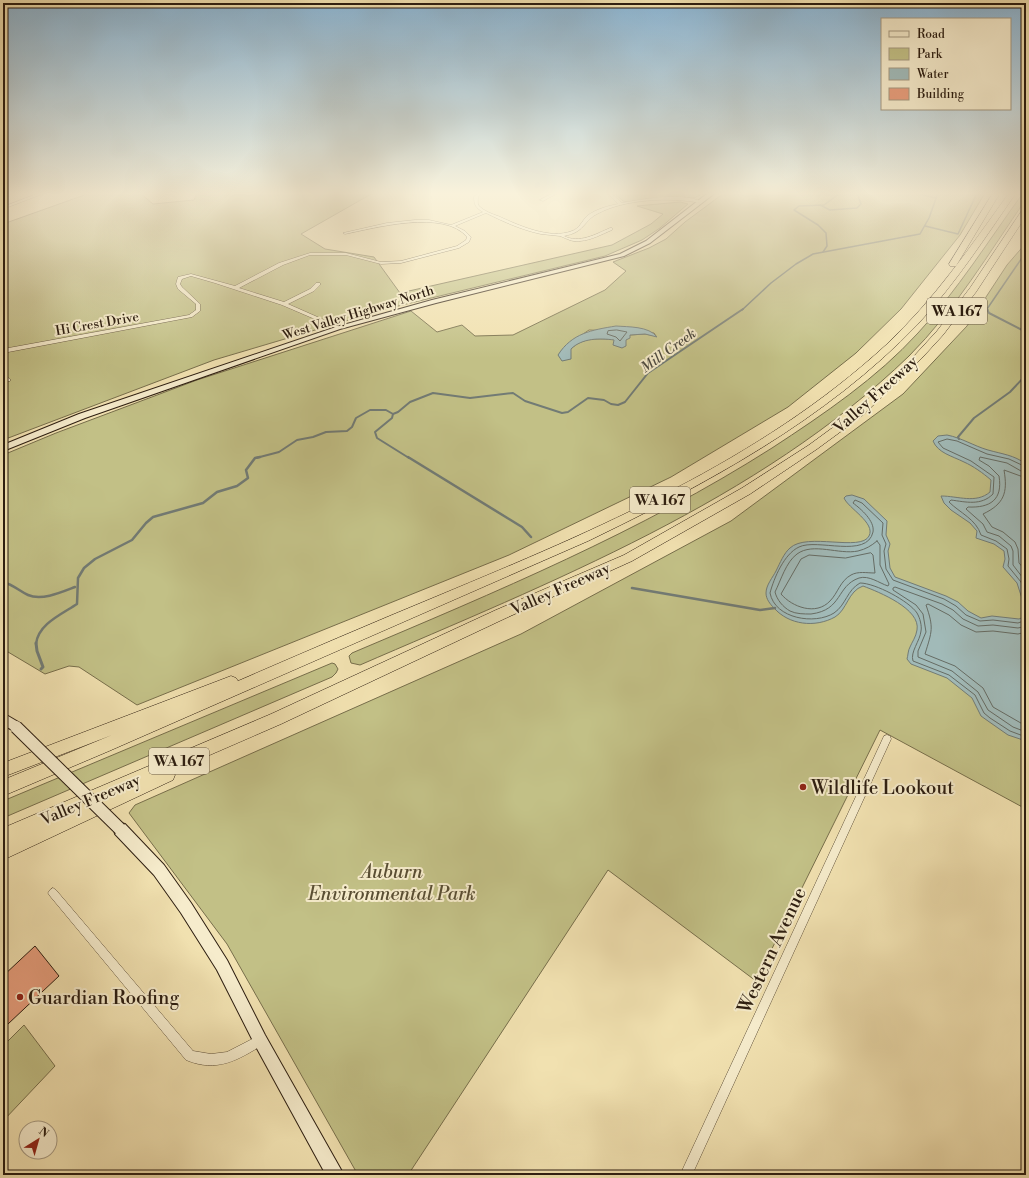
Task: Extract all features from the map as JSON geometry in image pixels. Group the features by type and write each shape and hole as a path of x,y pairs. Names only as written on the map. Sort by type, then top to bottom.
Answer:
{"highway":[{"path":"944,288 955,258 961,248"},
{"name":"Valley Freeway","path":"3,788 598,532 716,470 789,425 862,371 911,326 944,288 973,248"},
{"name":"Valley Freeway","path":"3,837 256,728 501,614 628,558 746,490 813,447 858,414 918,357 940,333 973,290 1002,248"},
{"path":"993,262 1007,248"},
{"path":"3,770 215,687 335,646"},
{"path":"3,851 120,798 215,752 256,728"}],"main road":[{"name":"West Valley Highway North","path":"3,448 82,416 338,328 427,302 622,255 636,248"},
{"path":"3,718 16,727 159,870 186,908 222,966 260,1040 335,1175"}],"street":[{"path":"235,288 282,264 310,254 346,254 381,263 396,263 413,260 455,248"},
{"name":"Hi Crest Drive","path":"3,351 184,319 198,311 198,304 180,288 178,284 180,278 191,275 235,288"},
{"path":"284,304 312,290 318,284"},
{"path":"235,288 284,304 338,328"},
{"name":"Western Avenue","path":"686,1175 887,739"},
{"path":"53,893 190,1056 213,1061 221,1060 240,1052 260,1040"}],"green space":[{"path":"3,248 323,248 374,257 400,293 599,248 624,248 605,256 386,309 214,360 3,440"},
{"path":"649,248 950,248 901,309 856,353 788,407 671,477 509,555 137,705 79,667 69,666 45,674 3,649 3,455 56,433 197,380 411,311 437,332 462,325 475,336 513,335 605,290 626,271 613,262","holes":["589,330 654,333 656,336 645,334 629,335 626,340 597,339 583,341 571,349 564,347"]},
{"path":"984,248 993,248 941,320 909,356 850,408 787,454 719,496 649,534 577,569 504,603 360,665 351,663 349,656 352,653 460,607 619,534 671,507 772,448 849,395 885,365 932,317"},
{"name":"Auburn Environmental Park","path":"1022,248 1026,248 1026,809 880,730 756,981 608,870 408,1175 358,1175 227,944 129,813 135,805 521,634 731,521 903,394 967,326 1007,265"},
{"path":"332,663 335,664 338,669 332,677 3,818 3,801"},
{"path":"24,1025 55,1066 3,1121 3,1046"}],"water":[{"path":"616,326 644,329 653,333 657,337 645,334 630,335 630,338 626,340 626,346 622,348 613,345 614,340 591,340 575,345 571,349 571,359 562,361 558,355 576,337 591,331"},
{"path":"947,435 1012,457 1026,464 1026,611 1017,583 1003,567 1005,559 1004,551 994,544 976,538 977,531 970,523 951,510 944,503 941,496 973,499 985,496 990,492 991,480 971,466 946,454 935,445 933,441 938,436"},
{"path":"852,495 864,499 887,521 886,535 890,544 888,551 890,568 895,577 946,596 958,602 968,611 981,618 992,616 1019,619 1026,616 1026,741 1008,735 981,716 972,698 947,678 911,664 907,659 909,648 917,630 916,622 906,608 898,602 863,586 854,592 839,614 835,617 819,623 803,623 780,614 767,599 767,587 784,555 790,548 798,544 808,542 856,542 864,540 869,536 869,526 844,498"}],"building":[{"name":"Guardian Roofing","path":"35,946 59,976 8,1024 3,1017 3,976"}],"waterway":[{"path":"823,252 826,248"},
{"name":"Mill Creek","path":"742,310 771,283 796,264 813,254 845,248"},
{"path":"987,309 1026,252"},
{"name":"Mill Creek","path":"393,414 398,412 410,402 433,393 470,398 513,393 525,401 562,413 568,412 588,398 604,400 611,404 618,405 625,402 648,373 743,309"},
{"path":"987,309 989,313 1026,332"},
{"path":"959,439 958,437 974,418 1010,392 1026,375"},
{"name":"Mill Creek","path":"259,457 279,452 297,440 313,437 326,432 347,431 352,427 356,418 370,410 386,410 393,414"},
{"path":"393,414 392,418 375,432 377,438 409,458"},
{"name":"Mill Creek","path":"36,644 41,631 46,625 77,604 78,578 84,568 95,559 132,540 153,517 203,503 217,492 237,486 248,478 246,470 255,458 259,457"},
{"path":"408,457 522,527 531,537"},
{"path":"3,547 5,549 3,561"},
{"path":"3,582 34,597 52,595 75,587"},
{"path":"632,588 760,610 775,608"},
{"name":"Mill Creek","path":"36,644 37,651 43,667 41,669"}],"place":[{"name":"Wildlife Lookout","path":"803,787"},
{"name":"Guardian Roofing","path":"20,997"}]}
